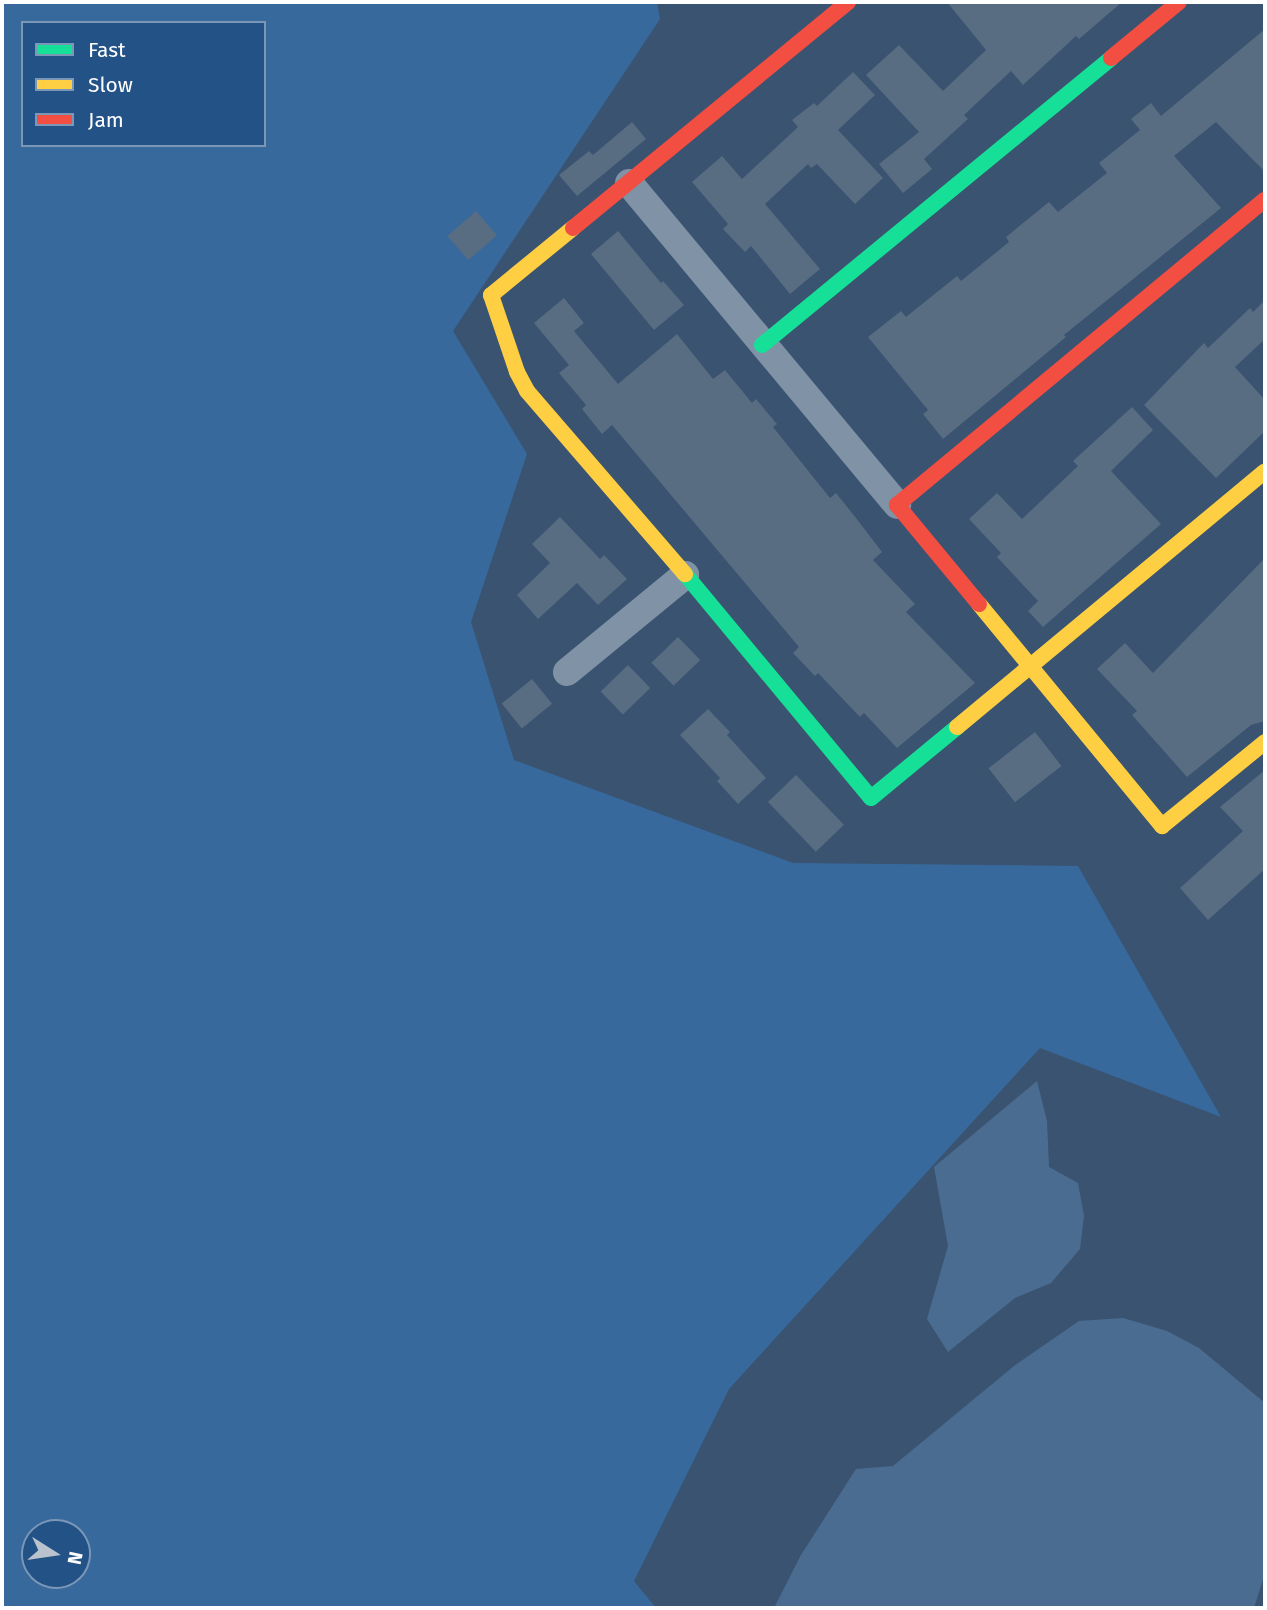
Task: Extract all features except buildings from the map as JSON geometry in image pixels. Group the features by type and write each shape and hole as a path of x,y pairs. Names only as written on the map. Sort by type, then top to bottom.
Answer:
{"street":[{"path":"848,2 491,295 517,372 527,391 593,464 871,798 1265,471"},
{"path":"762,345 1179,2"},
{"path":"629,183 1162,826 1265,742"},
{"path":"897,505 1265,200"},
{"path":"567,672 685,575"}],"shaded area":[{"path":"2,2 657,2 660,19 453,331 527,454 471,622 514,760 793,863 1078,866 1221,1117 1040,1048 729,1389 634,1581 656,1608 2,1608"},
{"path":"1037,1081 1047,1121 1049,1167 1078,1183 1084,1216 1080,1249 1051,1283 1015,1298 948,1352 927,1319 948,1246 934,1167"},
{"path":"1123,1318 1167,1331 1199,1348 1265,1403 1265,1573 1254,1608 774,1608 801,1555 856,1469 893,1466 1014,1366 1079,1321"}],"traffic: fast":[{"path":"762,345 1111,58"},
{"path":"685,574 871,798 957,727"}],"traffic: slow":[{"path":"573,228 491,295 517,372 527,391 685,574"},
{"path":"957,727 1265,471"},
{"path":"979,604 1162,826 1265,742"}],"traffic: jam":[{"path":"573,228 848,2"},
{"path":"1111,58 1179,2"},
{"path":"979,604 897,505 1265,200"}]}
